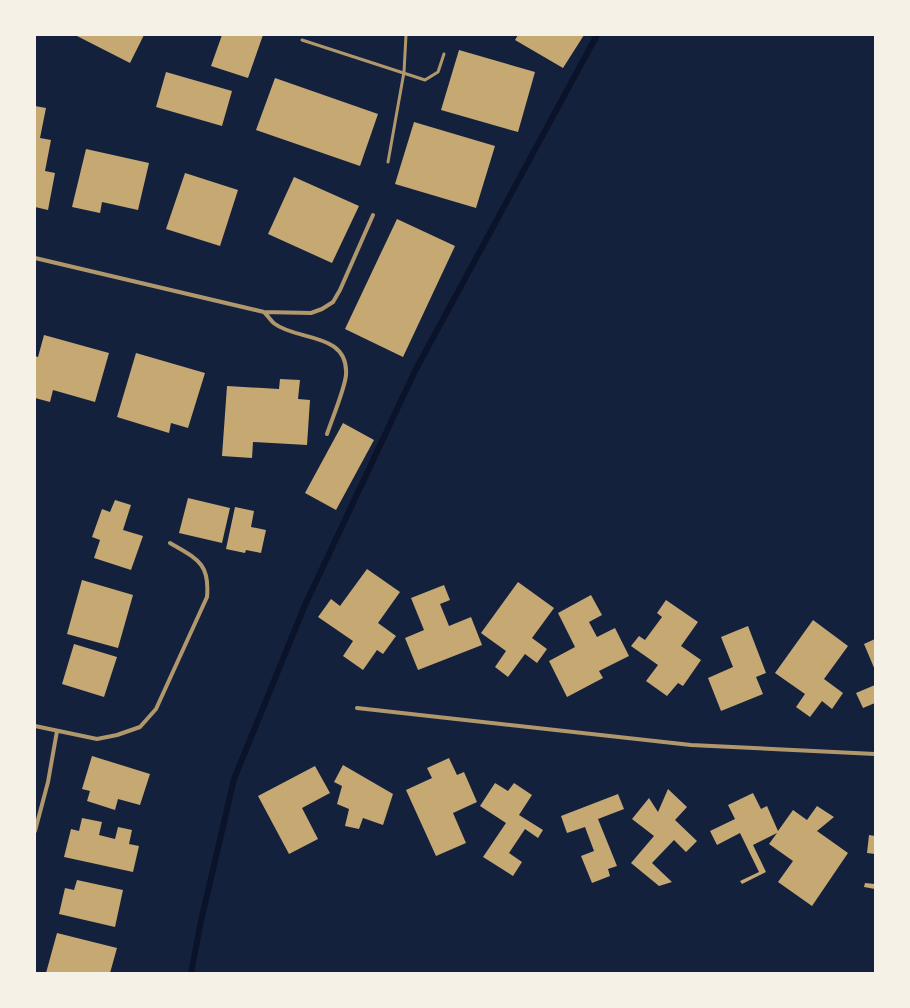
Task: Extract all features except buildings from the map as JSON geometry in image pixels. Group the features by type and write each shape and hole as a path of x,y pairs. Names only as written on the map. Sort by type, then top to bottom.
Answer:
{"street":[{"path":"35,258 264,312 311,312 322,309 333,302 340,290 373,215"},
{"path":"264,312 275,324 292,332 324,340 338,350 345,360 346,375 327,434"},
{"path":"35,726 97,739 117,735 140,727 156,709 207,597 209,580 204,567 194,556 170,543"},
{"path":"357,708 691,745 875,754"},
{"path":"35,831 48,782 57,731"}],"lane":[{"path":"388,162 404,72 406,35"},
{"path":"302,40 425,80 438,72 444,54"}],"waterway":[{"path":"191,973 201,921 234,779 305,605 415,371 597,35"}]}
